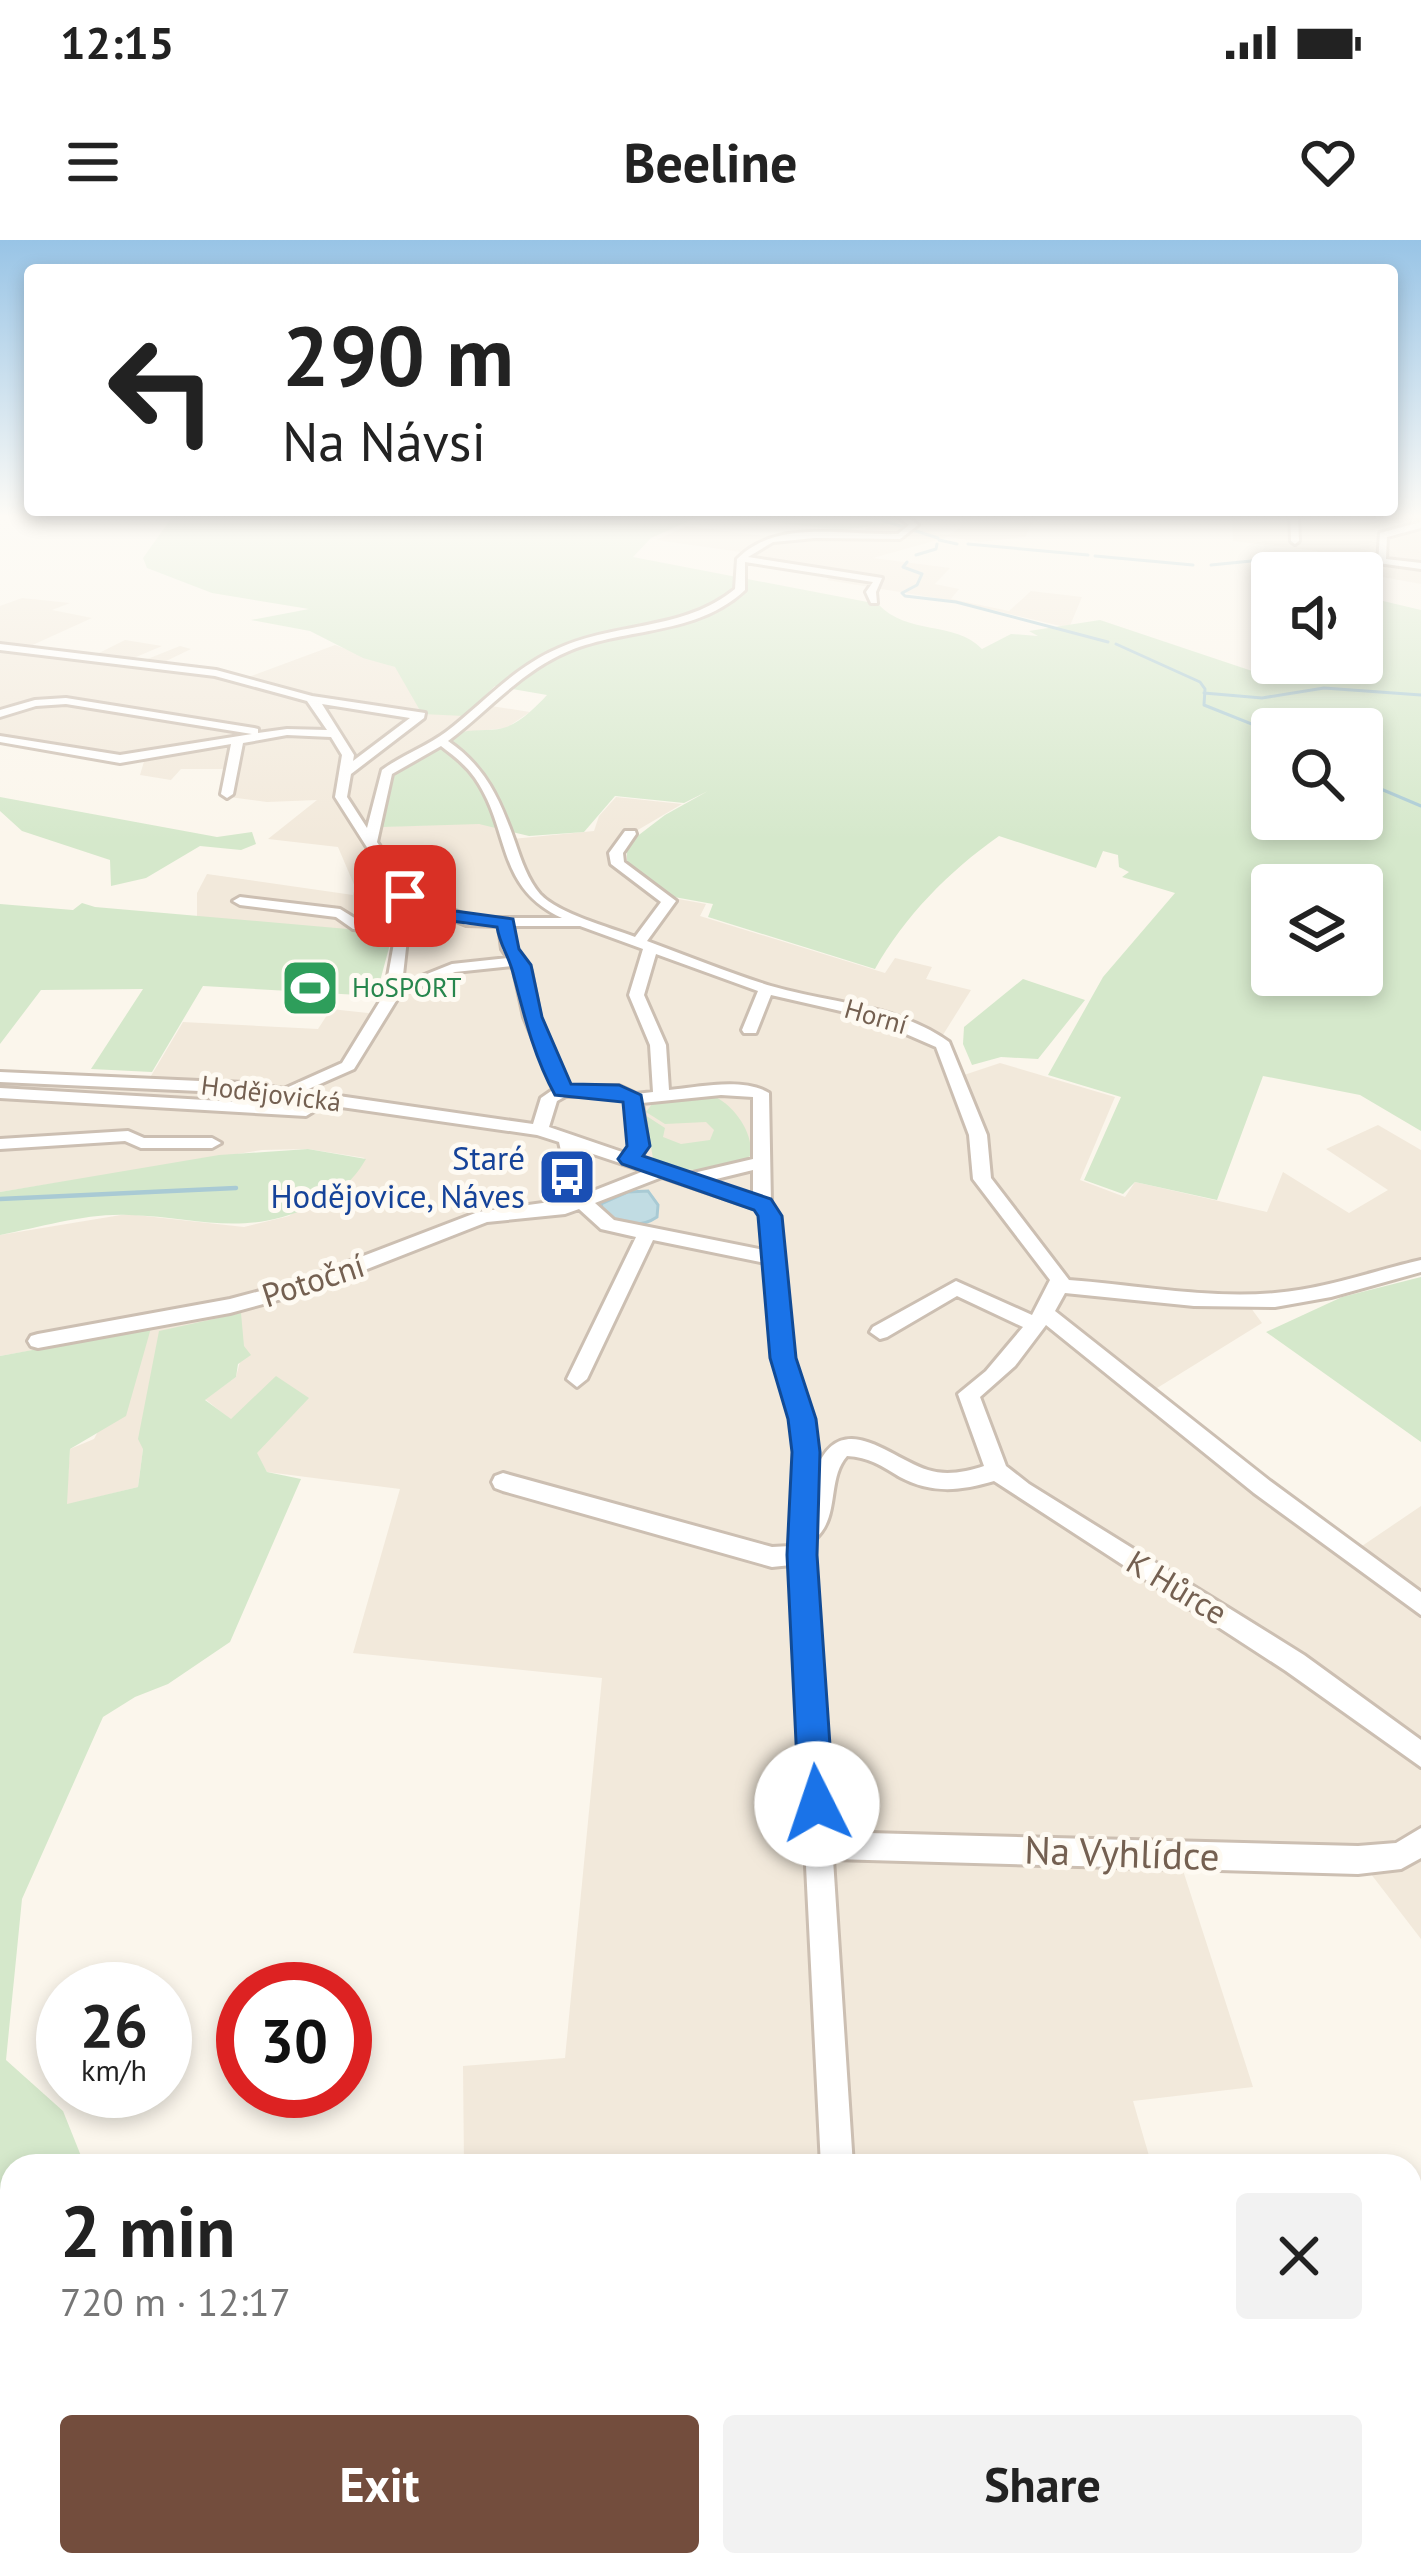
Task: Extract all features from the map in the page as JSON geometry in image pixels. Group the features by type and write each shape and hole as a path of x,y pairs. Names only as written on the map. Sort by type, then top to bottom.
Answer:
{"street":[{"path":"344,775 375,775 441,741 503,683 529,666 571,647 672,622"},
{"path":"0,647 216,674 311,699 420,716 344,775"},
{"path":"0,664 34,651"},
{"path":"293,1104 347,1066 392,993 405,896 341,797 348,755 311,699"},
{"path":"2,712 66,701 265,735"},
{"path":"0,739 120,759 330,729"},
{"path":"227,794 238,740"},
{"path":"441,741 474,768 494,797 533,894 582,922"},
{"path":"370,844 375,775"},
{"path":"630,834 616,853 618,864 669,901 645,945 635,988 636,1002 658,1041 661,1094"},
{"name":"Horní","path":"405,896 451,916 506,923 582,922 766,989 872,1013 920,1030 943,1046 978,1135 982,1179 1053,1266 1060,1286"},
{"path":"240,900 340,913 358,926 402,928"},
{"path":"506,923 509,949 518,961 532,1017 562,1091"},
{"path":"392,993 452,968 518,961"},
{"path":"749,1030 766,989"},
{"path":"347,1066 360,1091 387,1110"},
{"name":"Hodějovická","path":"0,1077 387,1110 540,1130 762,1205"},
{"path":"41,1095 57,1079"},
{"path":"0,1094 152,1091"},
{"path":"128,1136 152,1091"},
{"path":"540,1130 549,1098 562,1091 619,1091 633,1099 661,1094 761,1093 758,1163 762,1205 770,1216 783,1358 802,1419 804,1544 836,2154"},
{"path":"630,1159 639,1146 633,1099"},
{"path":"0,1144 128,1136 141,1142 212,1143"},
{"path":"567,1139 581,1201 598,1219 647,1234 775,1258"},
{"path":"692,1179 758,1163"},
{"name":"Potoční","path":"38,1341 230,1306 304,1286 484,1216 566,1208 664,1170"},
{"path":"577,1379 647,1234"},
{"path":"503,1482 772,1557 804,1544 816,1527 829,1462 842,1448 859,1448 940,1484 970,1482 998,1471 968,1394 1008,1361 1060,1286 1186,1300 1276,1300 1342,1290 1421,1266"},
{"path":"880,1332 950,1288 1038,1317 1421,1605"},
{"name":"K Hůrce","path":"998,1471 1042,1506 1295,1663 1421,1756"},
{"name":"Na Vyhlídce","path":"819,1846 1358,1860 1401,1856 1421,1841"}],"shaded area":[{"path":"0,622 83,622 26,648 93,656 125,640 162,646 129,660 140,662 180,646 191,649 160,664 243,679 335,645 395,667 464,716 485,705 530,712 506,728 457,733 392,769 375,827 504,822 512,839 594,831 599,816 616,797 682,804 631,834 618,852 620,864 673,898 706,904 700,916 885,973 895,958 932,967 926,979 971,990 941,1038 958,1077 1000,1063 1115,1097 1080,1180 1125,1197 1135,1182 1267,1212 1283,1172 1349,1213 1388,1190 1326,1149 1378,1125 1421,1150 1421,1268 1248,1304 1262,1323 1149,1393 1263,1485 1362,1546 1421,1506 1421,1939 1364,1865 1179,1858 1253,2087 1133,2101 1148,2154 464,2154 463,2066 565,2058 602,1678 353,1653 400,1489 267,1472 256,1453 308,1398 260,1396 231,1420 205,1399 236,1377 244,1346 143,1449 138,1487 66,1505 70,1449 94,1439 151,1329 0,1356 0,1235 127,1214 244,1227 289,1216 365,1158 308,1149 262,1150 0,1192 0,1075 148,1081 183,1022 318,1029 331,1009 377,1014 389,993 392,933 197,919 197,893 207,874 353,895 355,887 338,847 268,839 317,800 267,802 221,796 227,769 181,769 171,780 140,775 145,758 127,760 0,742"}],"green space":[{"path":"262,622 911,622 958,634 982,649 1011,634 1038,636 1029,631 1106,622 1251,671 1251,684 1383,684 1383,622 1421,622 1421,1131 1360,1095 1263,1076 1217,1200 1135,1182 1123,1194 1084,1180 1121,1097 1048,1075 1103,977 1175,893 1122,877 1129,872 1119,867 1118,855 1103,851 1096,868 999,836 929,896 875,969 708,917 713,904 674,897 627,865 627,844 708,791 684,803 615,796 584,832 529,836 479,824 383,827 383,795 412,757 456,734 509,726 547,695 495,686 464,716 422,714 395,667 363,658 310,631"},
{"path":"0,797 217,837 252,832 256,844 241,850 200,846 146,878 111,886 110,860 22,831 0,811"},
{"name":"HoSPORT","path":"82,903 393,933 376,996 203,986 152,1072 91,1069 143,989 41,990 0,1044 0,904 73,910"},
{"path":"1023,979 1085,1000 1038,1059 1001,1057 972,1065 963,1044 964,1027"},
{"path":"711,1095 741,1120 750,1156 728,1167 702,1170 653,1158 645,1115 665,1128 663,1137 681,1144 710,1140 714,1130 706,1122 665,1124 646,1112 652,1104"},
{"path":"308,1149 366,1159 329,1197 287,1216 220,1223 113,1215 0,1235 0,1192 219,1155"},
{"path":"1421,1277 1421,1442 1266,1332 1342,1297"},
{"path":"241,1313 244,1346 251,1355 238,1364 236,1377 205,1400 231,1419 276,1376 309,1398 257,1453 267,1472 301,1479 230,1642 168,1684 103,1717 22,1899 6,2060 36,2087 36,2118 66,2118 80,2154 0,2154 0,1356 151,1328 126,1416 70,1449 67,1504 138,1487 143,1449 138,1439 159,1331"}],"water":[{"path":"648,1191 658,1205 657,1217 651,1221 630,1224 604,1215 601,1204 628,1192"}],"waterway":[{"path":"1032,622 1108,642"},
{"path":"1116,644 1200,682 1205,693"},
{"path":"1205,693 1262,698 1324,688 1421,695"},
{"path":"1205,693 1204,705 1251,724"},
{"path":"1383,790 1421,806"},
{"path":"0,1199 236,1188"}],"place":[{"name":"HoSPORT","path":"310,988"},
{"name":"Staré Hodějovice, Náves","path":"567,1177"}],"route":[{"path":"405,896 471,922 506,923 509,949 524,971 532,1017 562,1091 619,1091 633,1099 639,1146 630,1159 762,1205 770,1216 783,1358 802,1419 806,1452 802,1555 817,1804"}]}
